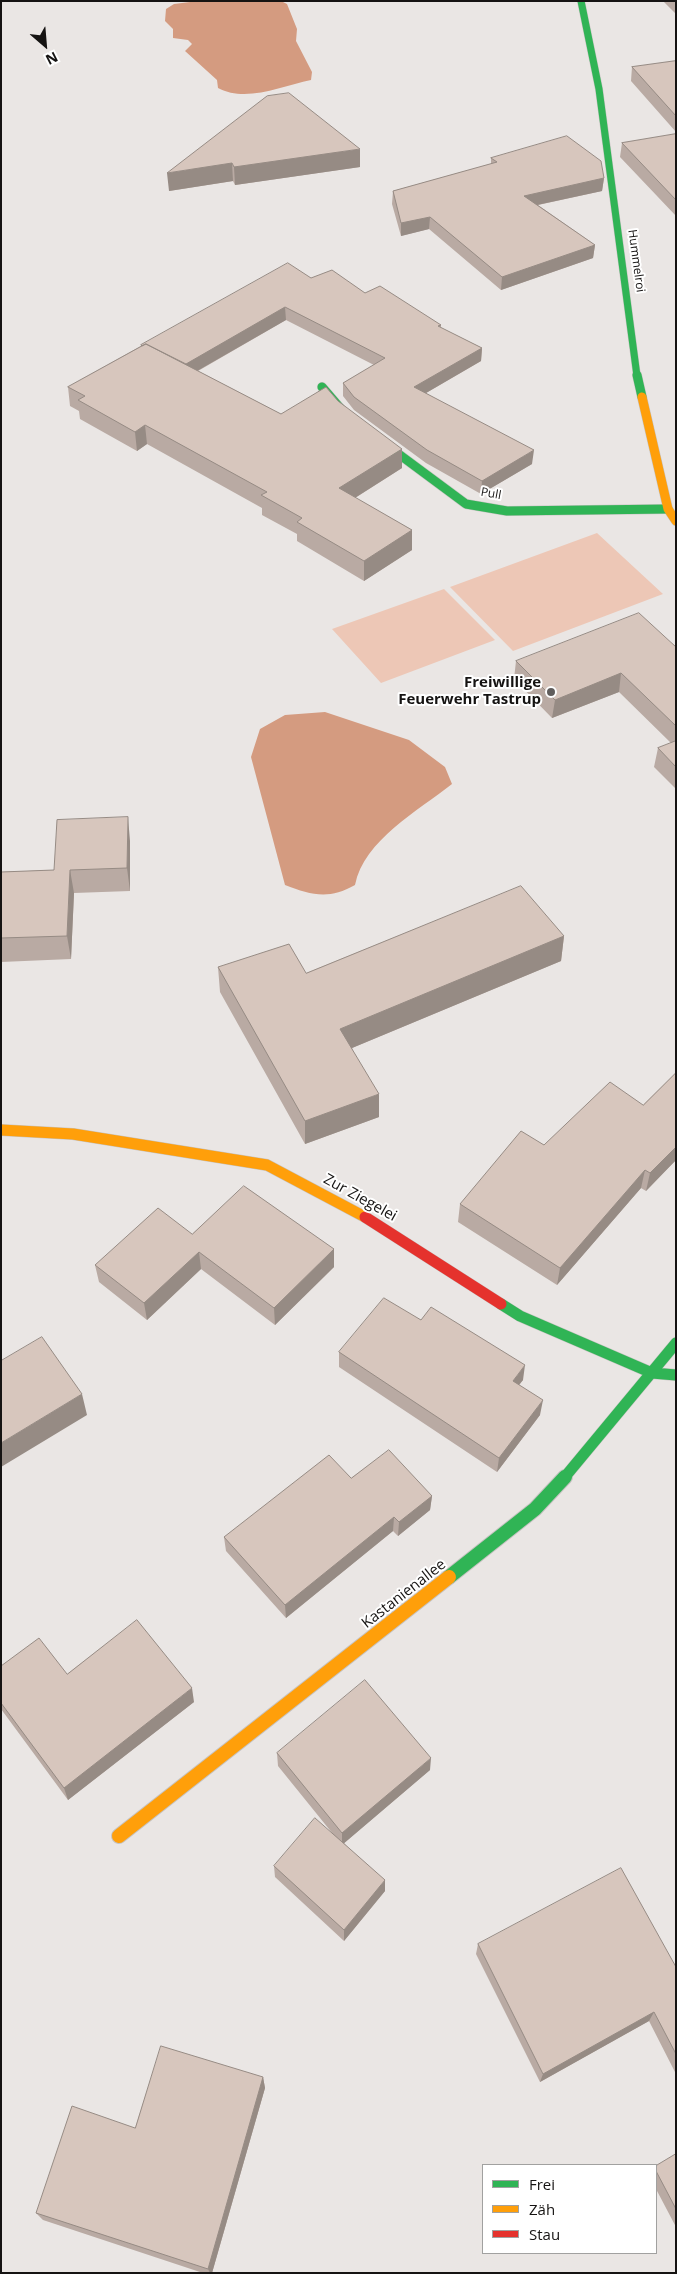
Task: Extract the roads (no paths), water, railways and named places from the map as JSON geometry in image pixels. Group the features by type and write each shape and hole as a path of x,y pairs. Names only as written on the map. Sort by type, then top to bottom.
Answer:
{"street":[{"name":"Hummelroi","path":"581,1 598,89 638,378 668,509 676,521"},
{"name":"Pull","path":"322,387 346,414 466,504 507,511 668,509"},
{"name":"Zur Ziegelei","path":"1,1130 73,1134 266,1165 362,1215 520,1316 652,1373 676,1375"},
{"name":"Kastanienallee","path":"120,1836 535,1509 583,1458 676,1343"}],"place":[{"name":"Freiwillige Feuerwehr Tastrup","path":"551,692"}]}
